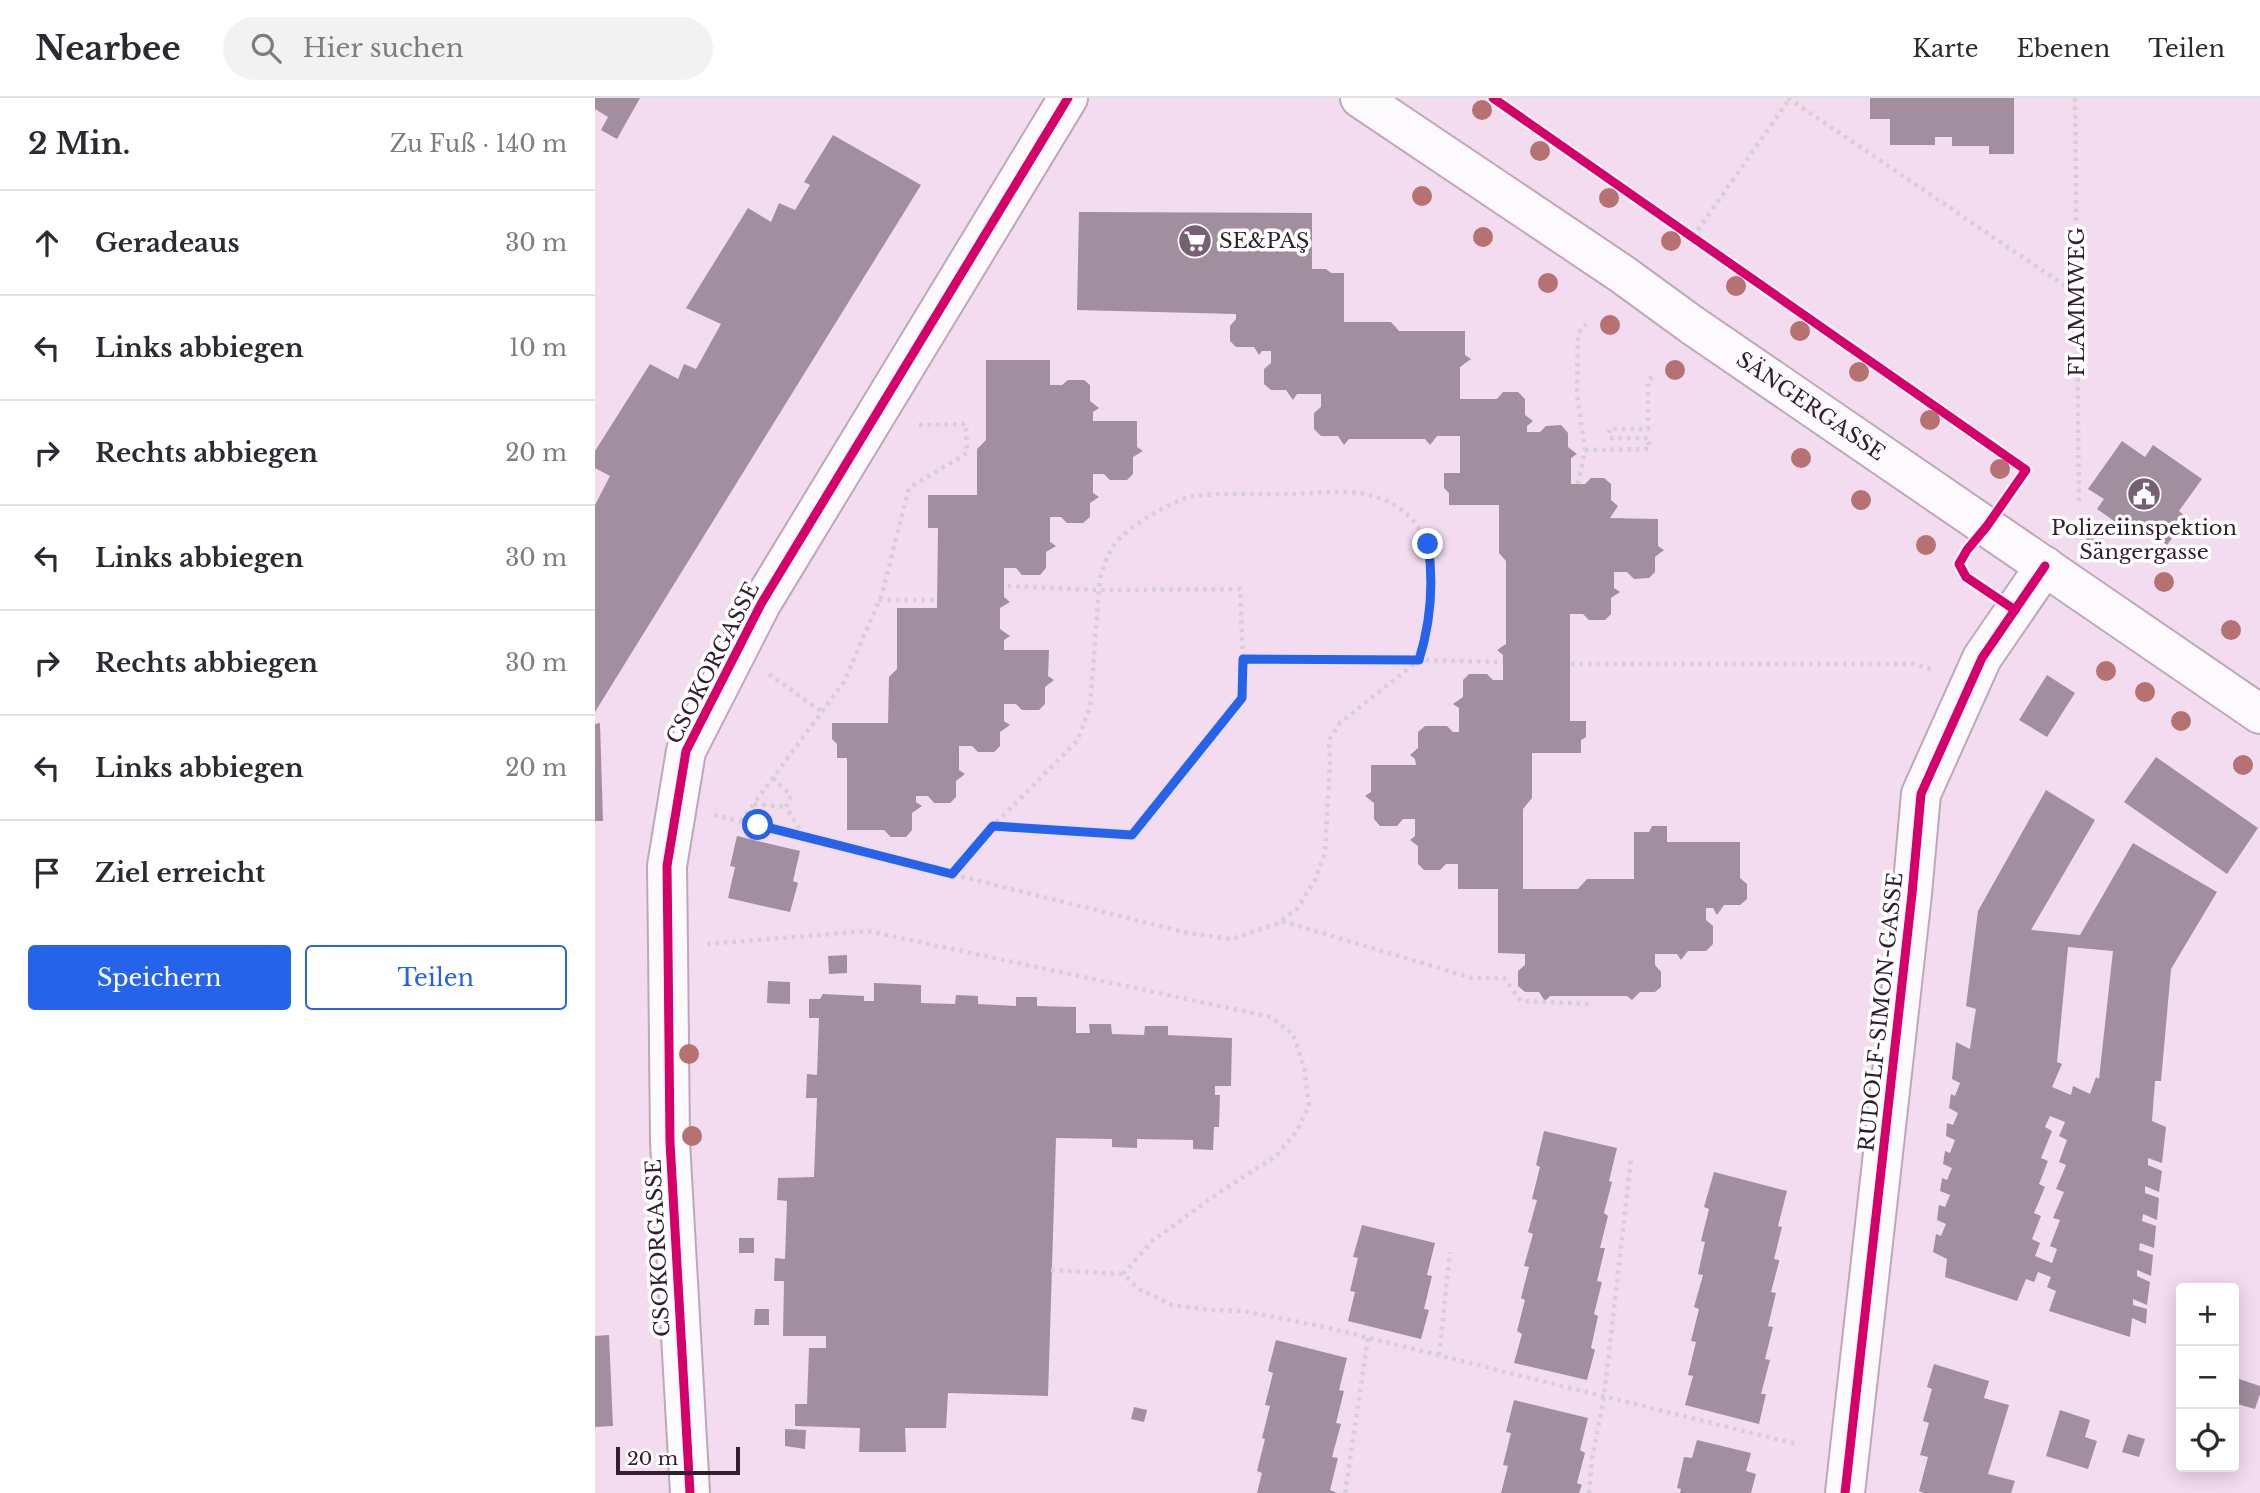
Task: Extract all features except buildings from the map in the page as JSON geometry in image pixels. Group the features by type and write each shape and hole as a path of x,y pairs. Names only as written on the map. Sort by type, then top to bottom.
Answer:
{"street":[{"name":"CSOKORGASSE","path":"690,1493 670,1142 667,866 686,751 761,604 1068,98"},
{"name":"SÄNGERGASSE","path":"1360,98 1622,274 1692,325 2260,714"},
{"name":"RUDOLF-SIMON-GASSE","path":"1845,1493 1911,908 1921,794 1982,658 2045,566"}],"path":[{"path":"1693,237 1789,99 2077,294"},
{"path":"1578,484 1584,450 1577,394 1579,334 1586,324"},
{"path":"1584,450 1649,449 1649,438 1610,438 1609,429 1648,429 1648,381 1654,374"},
{"path":"741,821 844,682 879,600 909,488 967,453 966,424 911,425"},
{"path":"718,816 1188,933 1232,939 1281,921 1297,909 1303,900 1315,880 1325,853 1329,740 1340,723 1419,660 1428,630 1431,566 1428,544 1414,521 1389,501 1359,493 1193,496 1154,511 1115,545 1099,579 1090,707 1077,741 993,826 952,874"},
{"path":"993,826 1132,835 1242,698 1240,589 1099,590 1003,586"},
{"path":"879,600 937,600"},
{"path":"1243,659 1503,662"},
{"path":"1571,664 1921,666"},
{"path":"765,672 822,712"},
{"path":"773,778 791,796 786,807"},
{"path":"754,804 786,807"},
{"path":"786,807 804,837"},
{"path":"1281,921 1472,978 1504,978 1521,1001 1593,1004"},
{"path":"668,947 868,930 1271,1017 1293,1034 1304,1067 1309,1105 1297,1131 1276,1156 1152,1241 1123,1274"},
{"path":"1589,1493 1604,1396 1631,1159"},
{"path":"1439,1355 1450,1252"},
{"path":"1051,1270 1123,1274 1139,1289 1172,1305 1244,1311 1368,1338 1796,1444"},
{"path":"1345,1493 1368,1338"}],"cycle path":[{"path":"690,1493 670,1142 667,866 686,751 761,604 1068,98"},
{"path":"1493,98 2026,470 1959,564 1966,577 2015,610"},
{"path":"1845,1493 1921,794 1982,658 2045,566"}],"place":[{"name":"SE&PAŞ","path":"1195,241"},
{"name":"Polizeiinspektion Sängergasse","path":"2144,494"}],"route":[{"path":"758,825 952,874 993,826 1132,835 1242,698 1243,659 1419,660 1428,630 1431,602 1428,544"}]}
